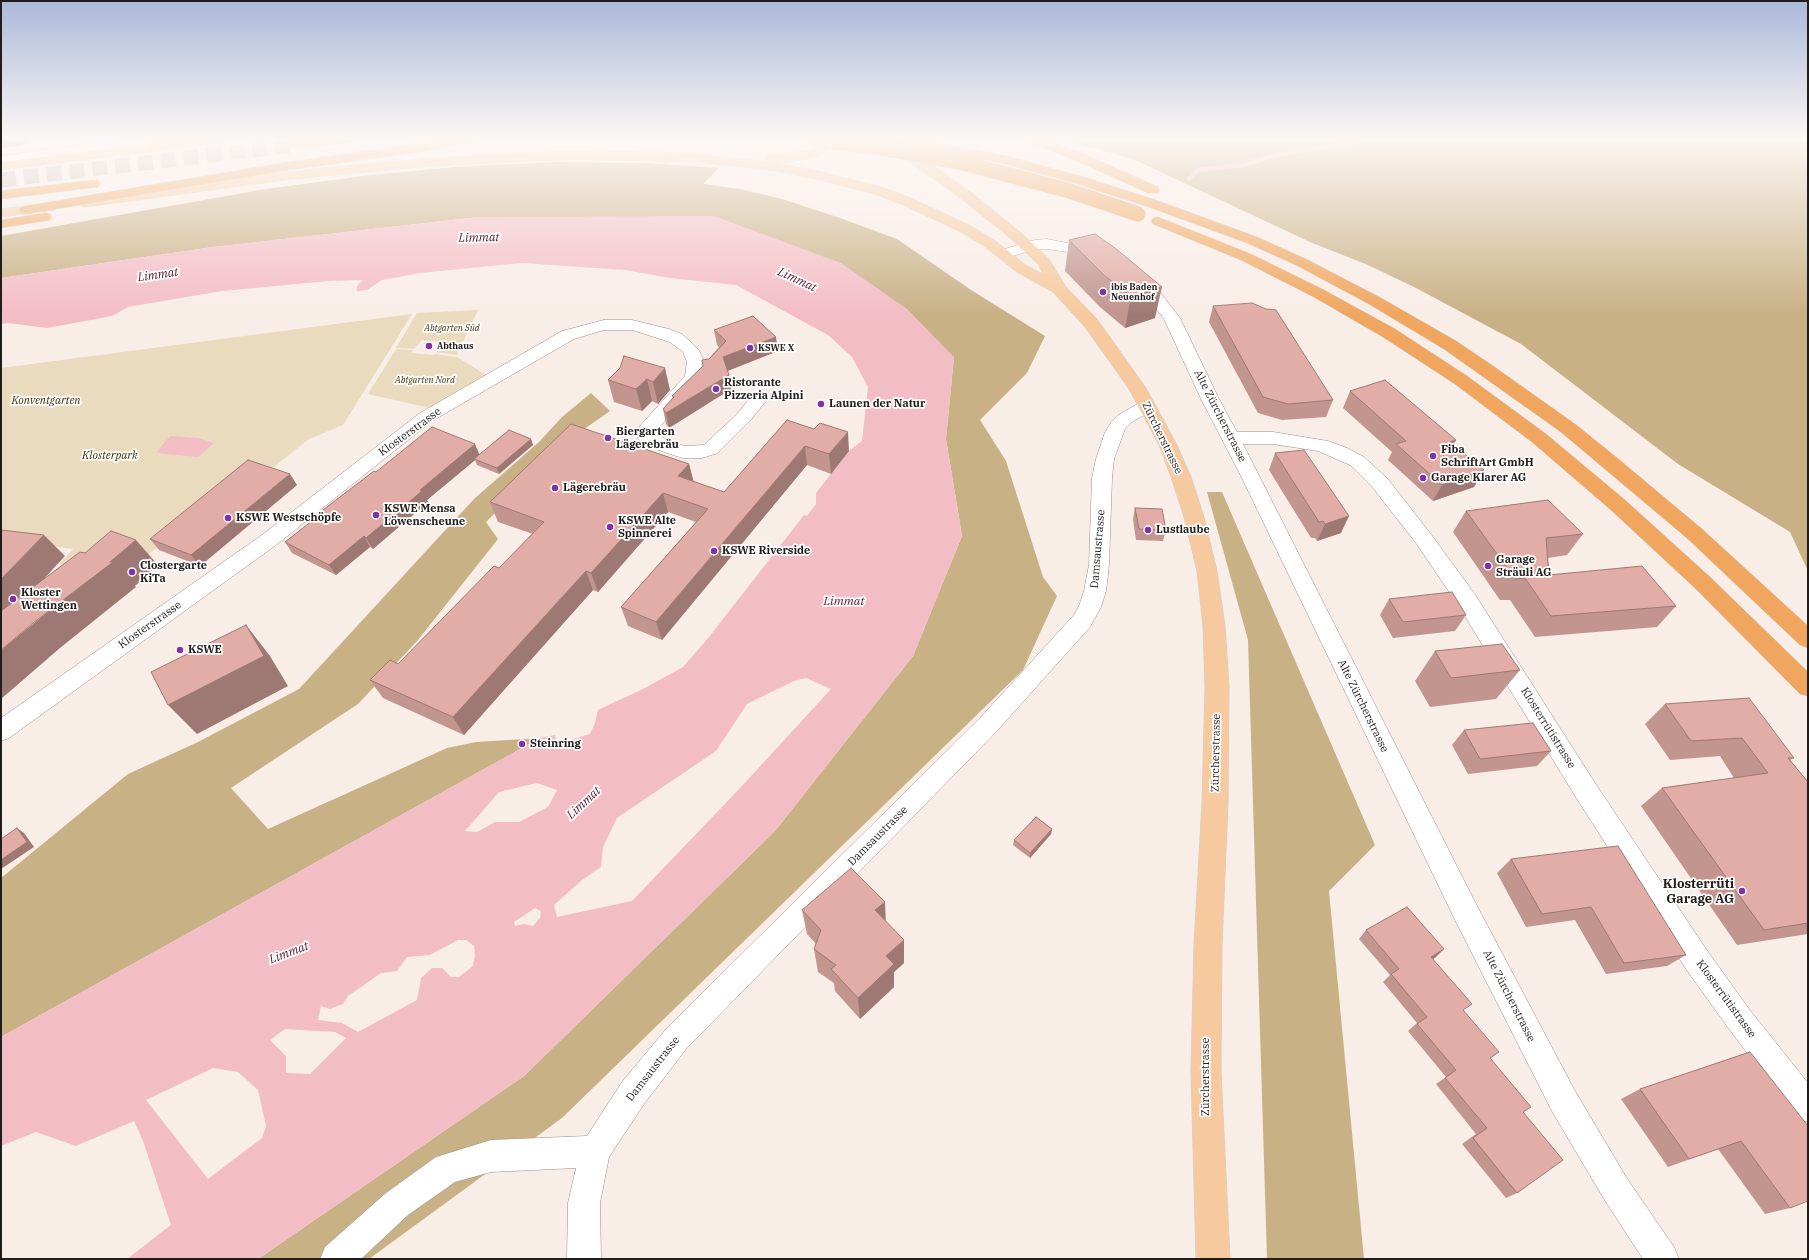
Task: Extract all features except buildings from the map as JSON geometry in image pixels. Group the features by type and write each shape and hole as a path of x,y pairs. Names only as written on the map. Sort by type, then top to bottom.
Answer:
{"highway":[{"path":"26,210 99,198"},
{"path":"1,224 161,198"},
{"path":"1090,198 1138,214 1246,257 1312,290 1390,333 1468,385 1539,438 1618,505 1703,583 1808,686"},
{"path":"1134,198 1252,240"},
{"path":"1171,198 1196,209 1252,240 1338,281 1413,322 1481,366 1527,398 1603,456 1651,496 1734,569 1808,639"}],"main road":[{"path":"1,213 126,198"},
{"path":"897,198 946,219 989,243 1022,269 1059,289"},
{"path":"967,198 1028,247 1044,262 1059,289"},
{"name":"Zürcherstrasse","path":"1059,289 1091,323 1118,360 1147,406 1174,461 1194,518 1207,571 1214,626 1217,687 1217,742 1208,945 1206,1071 1213,1259"}],"street":[{"name":"Alte Zürcherstrasse","path":"1004,254 1028,247 1047,244 1071,248 1097,255 1121,268 1147,286 1172,318 1462,906 1560,1095 1615,1188 1662,1259"},
{"name":"Klosterstrasse","path":"1,731 269,540 426,417 568,335 604,325 632,325 676,338 690,349 696,362 694,377 647,430 646,436 660,444 683,452 702,452 711,449 743,418 756,402"},
{"name":"Damsaustrasse","path":"584,1259 584,1203 595,1151 633,1093 676,1039 988,725 1082,621 1090,607 1095,591 1098,565 1102,478 1114,432 1118,425 1126,418 1147,406"},
{"name":"Klosterrütistrasse","path":"1231,438 1273,438 1321,445 1340,452 1357,461 1380,482 1424,538 1466,599 1586,791 1696,959 1739,1019 1808,1107"},
{"path":"337,1259 397,1204 446,1168 491,1156 595,1151"}],"green space":[{"name":"Abtgarten Süd","path":"478,310 457,355 436,352 444,342 422,340 414,349 396,348 417,313"},
{"name":"Klosterpark","path":"412,314 343,425 309,439 267,472 255,468 143,559 78,569 59,564 73,549 1,539 1,368"},
{"name":"Abtgarten Nord","path":"396,349 413,350 411,353 457,357 486,375 430,408 368,394"}],"shaded area":[{"path":"216,198 777,198 840,218 897,239 971,290 1045,336 1027,373 980,420 1006,461 1043,577 1057,596 1023,670 562,1118 369,1259 258,1259 524,1076 775,831 913,656 962,536 946,439 954,357 588,218 479,217 213,247 1,278 1,236"},
{"path":"1216,198 1808,198 1808,571 1790,532 1678,464 1521,344 1416,288 1368,265 1310,242"},
{"path":"591,393 610,411 570,439 486,522 498,539 418,640 358,704 231,788 268,829 447,748 476,742 540,738 1,1037 1,878 128,774 198,742 299,689 474,499 539,442 562,417"},
{"path":"1207,492 1222,492 1375,845 1329,891 1364,1259 1267,1259 1248,640"}],"water":[{"name":"Limmat","path":"714,216 841,263 907,309 954,357 946,439 962,536 913,656 775,831 524,1076 258,1259 127,1259 171,1225 143,1141 134,1121 76,1146 36,1132 1,1146 1,1037 540,738 555,735 557,744 590,734 595,723 598,710 645,688 683,667 709,637 804,515 807,516 816,504 816,493 849,451 862,441 868,387 852,357 828,335 736,285 670,278 625,270 521,263 420,273 382,280 367,290 357,291 357,286 363,280 329,281 222,291 128,307 112,316 47,328 8,323 1,324 1,278 213,247 479,217","holes":["806,678 831,689 742,786 632,901 557,917 554,905 582,880 601,867 603,847 617,818 716,751 747,704 794,681","537,783 557,790 548,807 519,822 495,822 477,832 465,831 499,792","535,908 541,911 540,918 533,926 524,924 515,926 514,922","458,940 466,940 474,946 475,956 473,966 459,977 451,977 442,968 432,968 421,978 417,1000 358,1032 342,1023 318,1020 321,1006 330,1009 343,1004 348,996 381,973 397,971 407,957 430,955","285,1029 335,1032 346,1038 310,1074 286,1073 286,1056 270,1040","213,1068 238,1072 258,1090 266,1126 262,1138 208,1179 146,1100"]},
{"path":"170,436 199,438 214,443 198,457 156,453"}],"place":[{"name":"ibis Baden Neuenhof","path":"1103,292"},
{"name":"Abthaus","path":"429,346"},
{"name":"KSWE X","path":"750,348"},
{"name":"Ristorante Pizzeria Alpini","path":"716,389"},
{"name":"Launen der Natur","path":"821,404"},
{"name":"Biergarten Lägerebräu","path":"608,438"},
{"name":"Fiba SchriftArt GmbH","path":"1433,456"},
{"name":"Garage Klarer AG","path":"1423,478"},
{"name":"Lägerebräu","path":"555,488"},
{"name":"KSWE Mensa Löwenscheune","path":"376,515"},
{"name":"KSWE Westschöpfe","path":"228,518"},
{"name":"KSWE Alte Spinnerei","path":"610,527"},
{"name":"Lustlaube","path":"1148,530"},
{"name":"KSWE Riverside","path":"714,551"},
{"name":"Garage Sträuli AG","path":"1488,566"},
{"name":"Clostergarte KiTa","path":"132,572"},
{"name":"Kloster Wettingen","path":"13,599"},
{"name":"KSWE","path":"180,650"},
{"name":"Steinring","path":"522,744"},
{"name":"Klosterrüti Garage AG","path":"1742,891"}],"park label":[{"name":"Konventgarten","path":"46,401"}]}
